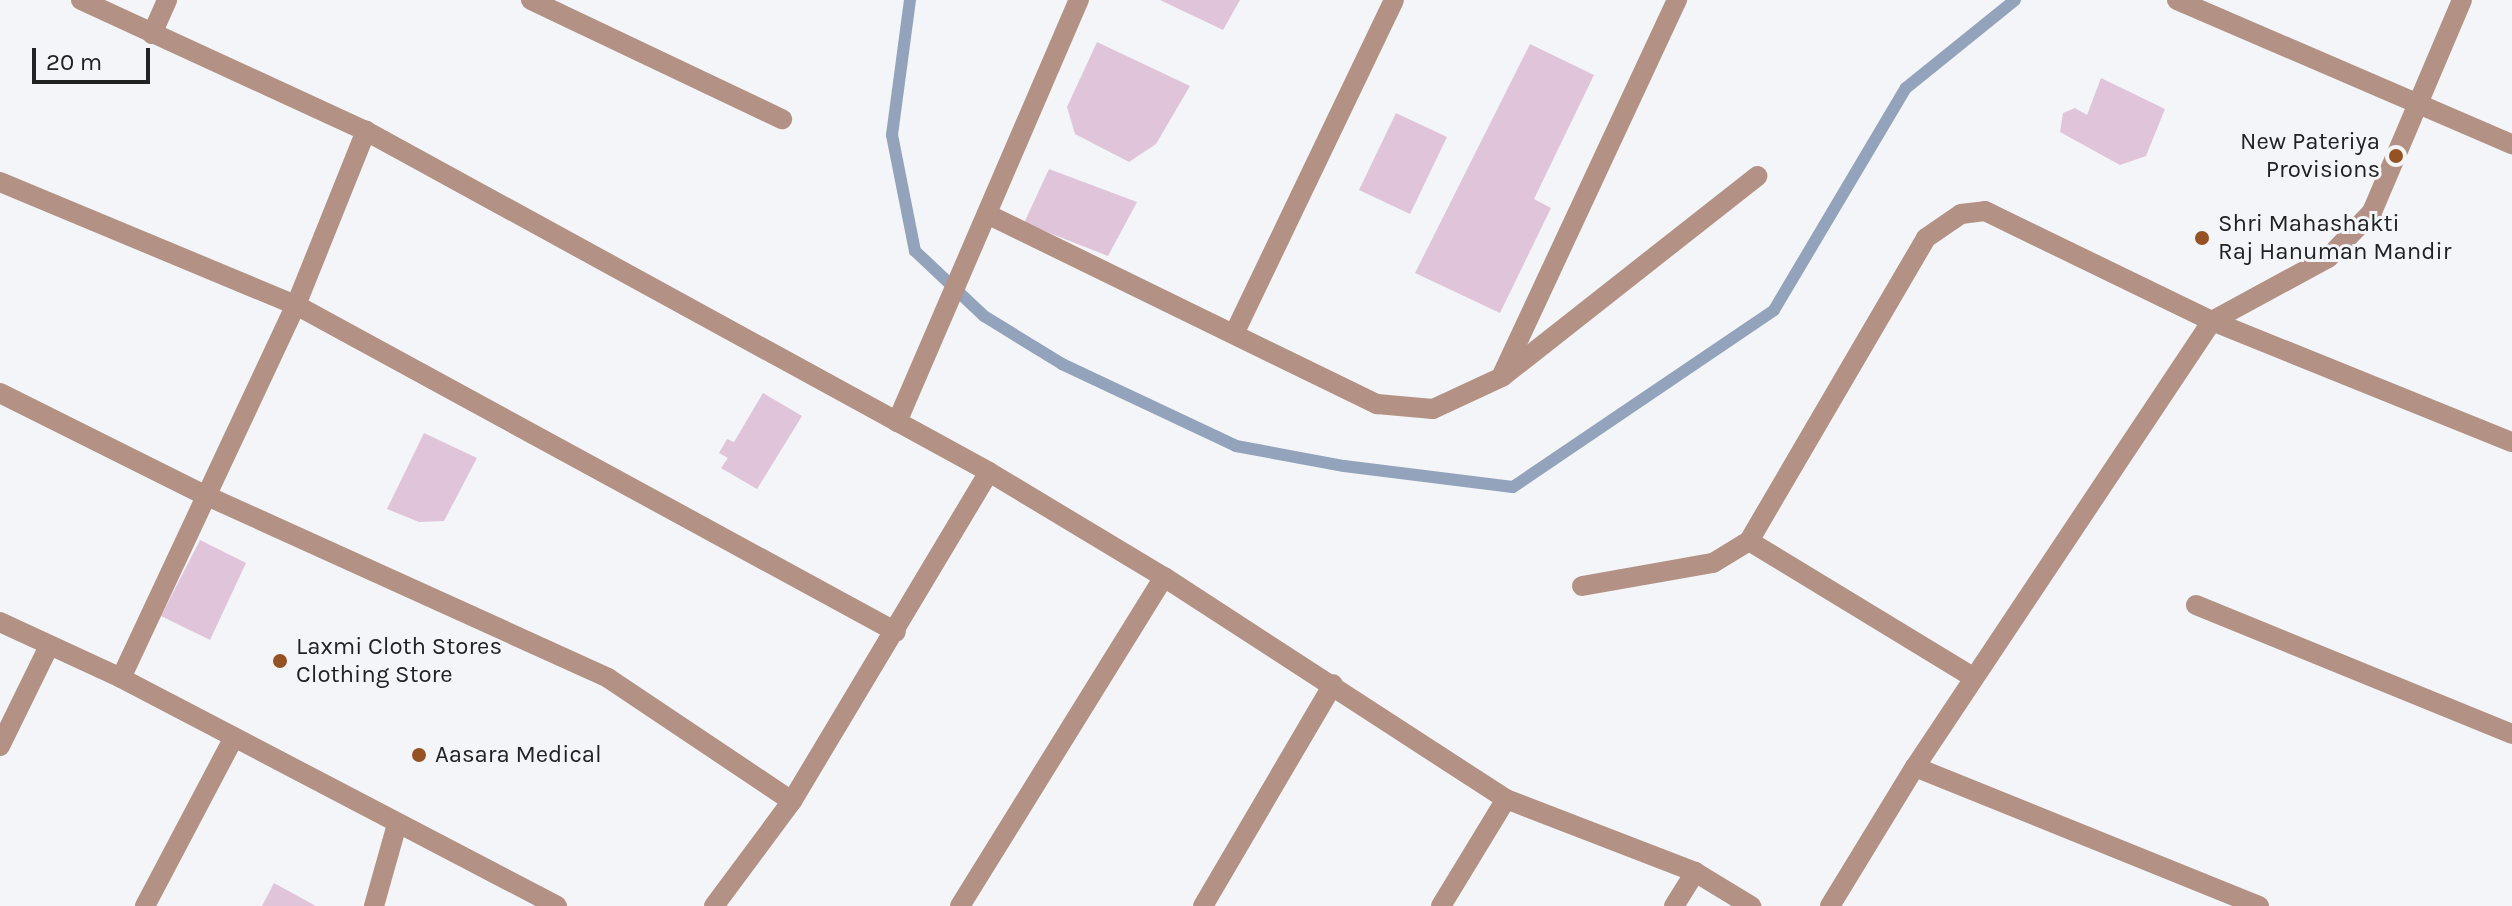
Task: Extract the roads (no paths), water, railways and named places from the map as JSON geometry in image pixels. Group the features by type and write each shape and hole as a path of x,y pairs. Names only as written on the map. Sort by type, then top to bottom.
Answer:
{"street":[{"path":"81,0 366,131 989,472 1164,577 1506,799 1695,872 1751,906"},
{"path":"152,34 167,0"},
{"path":"531,0 782,119"},
{"path":"897,422 1079,0"},
{"path":"1234,334 1394,0"},
{"path":"1502,377 1677,0"},
{"path":"2177,0 2512,144"},
{"path":"1830,906 1915,767 2212,321 2346,244 2372,212 2462,0"},
{"path":"121,678 296,305 366,131"},
{"path":"987,214 1377,404 1433,409 1502,377 1757,176"},
{"path":"0,182 296,305 896,632"},
{"path":"1582,586 1713,563 1749,541 1926,238 1952,218 1985,211 2212,321 2512,442"},
{"path":"0,393 205,495 608,678 792,801"},
{"path":"714,906 792,801 896,632 989,472"},
{"path":"1749,541 1974,678"},
{"path":"960,906 1164,577"},
{"path":"2196,605 2512,734"},
{"path":"0,622 121,678 232,741 557,906"},
{"path":"0,746 49,646"},
{"path":"1203,906 1333,684"},
{"path":"145,906 232,741"},
{"path":"1915,767 2259,906"},
{"path":"1441,906 1506,799"},
{"path":"374,906 397,824"},
{"path":"1674,906 1695,872"}],"waterway":[{"path":"910,0 892,135 915,251 984,316 1062,364 1236,446 1344,466 1513,487 1774,310 1906,88 2015,0"}],"place":[{"name":"New Pateriya Provisions","path":"2396,156"},
{"name":"Shri Mahashakti Raj Hanuman Mandir","path":"2202,238"},
{"name":"Laxmi Cloth Stores Clothing Store","path":"280,661"},
{"name":"Aasara Medical","path":"419,755"}]}
